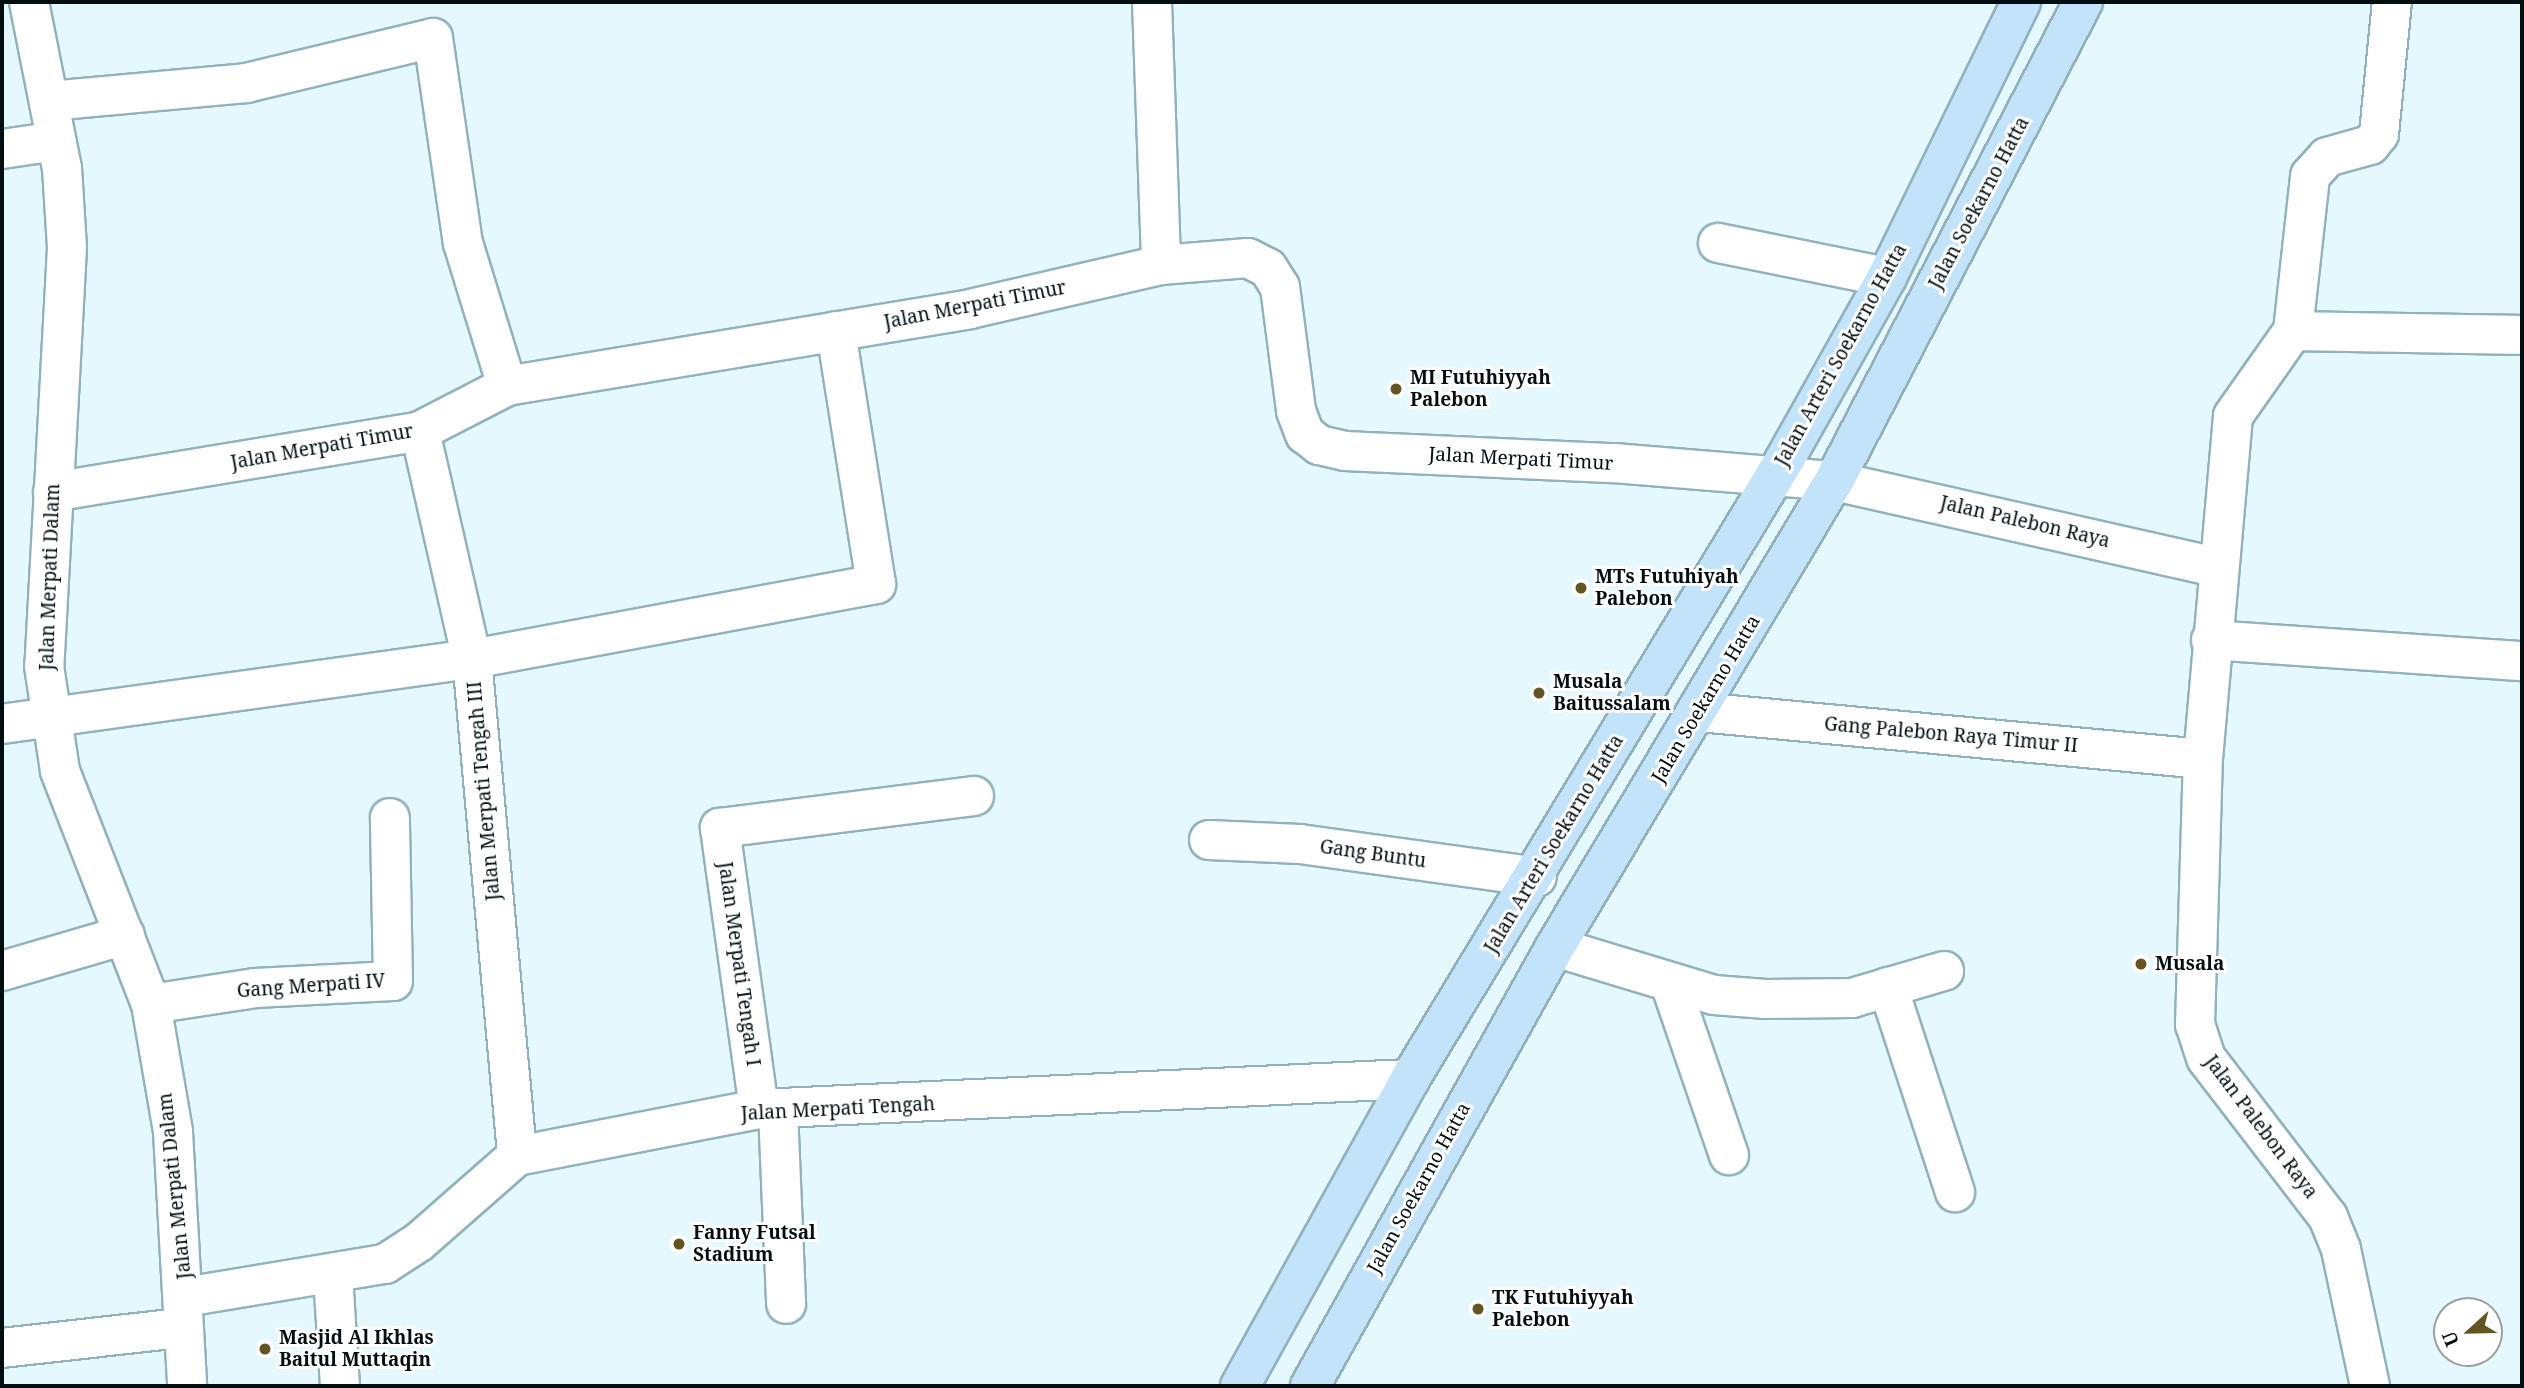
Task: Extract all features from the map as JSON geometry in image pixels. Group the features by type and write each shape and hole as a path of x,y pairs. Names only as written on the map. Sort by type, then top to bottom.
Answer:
{"main road":[{"name":"Jalan Arteri Soekarno Hatta","path":"1240,1386 1410,1079 1536,877 1773,478 1887,277 2021,2"},
{"name":"Jalan Soekarno Hatta","path":"1310,1386 1555,947 1699,712 1834,481 2083,2"}],"street":[{"name":"Jalan Merpati Dalam","path":"29,2 56,141 67,248 44,666 60,771 151,1004 173,1132 187,1386"},
{"path":"1152,2 1161,265"},
{"path":"2392,2 2379,134 2370,145 2327,157 2310,176 2293,331 2522,335"},
{"path":"49,101 246,83 433,38 463,243 507,386"},
{"path":"2,149 56,141"},
{"path":"1718,243 1887,277"},
{"name":"Jalan Merpati Timur","path":"52,492 420,431 507,386 836,331 1161,265 1248,258 1268,268 1280,287 1296,411 1305,435 1319,444 1345,451 1614,463 1834,481"},
{"path":"2,724 50,713 472,659 878,582 836,331"},
{"name":"Jalan Palebon Raya","path":"2293,331 2234,416 2216,567 2203,759 2197,1034 2206,1058 2328,1217 2341,1249 2370,1386"},
{"name":"Jalan Merpati Tengah III","path":"420,431 472,659 517,1157"},
{"name":"Jalan Palebon Raya","path":"1834,481 2216,567"},
{"path":"2211,639 2522,661"},
{"name":"Gang Palebon Raya Timur II","path":"1699,712 2203,759"},
{"name":"Jalan Merpati Tengah I","path":"769,1110 720,828 727,824 974,796"},
{"name":"Gang Merpati IV","path":"151,1004 255,988 393,981 390,818"},
{"name":"Gang Buntu","path":"1209,840 1300,844 1536,877"},
{"path":"2,971 125,935"},
{"path":"1555,947 1714,995 1812,1002 1888,987 1944,971"},
{"path":"1670,983 1729,1155"},
{"path":"1888,987 1955,1192"},
{"name":"Jalan Merpati Tengah","path":"2,1348 183,1313 385,1264 419,1242 517,1157 769,1110 1410,1079"},
{"path":"769,1110 786,1304"},
{"path":"333,1275 340,1386"}],"place":[{"name":"MI Futuhiyyah Palebon","path":"1396,389"},
{"name":"MTs Futuhiyah Palebon","path":"1581,588"},
{"name":"Musala Baitussalam","path":"1539,693"},
{"name":"Musala","path":"2141,964"},
{"name":"Fanny Futsal Stadium","path":"679,1244"},
{"name":"TK Futuhiyyah Palebon","path":"1478,1309"},
{"name":"Masjid Al Ikhlas Baitul Muttaqin","path":"265,1349"}]}
